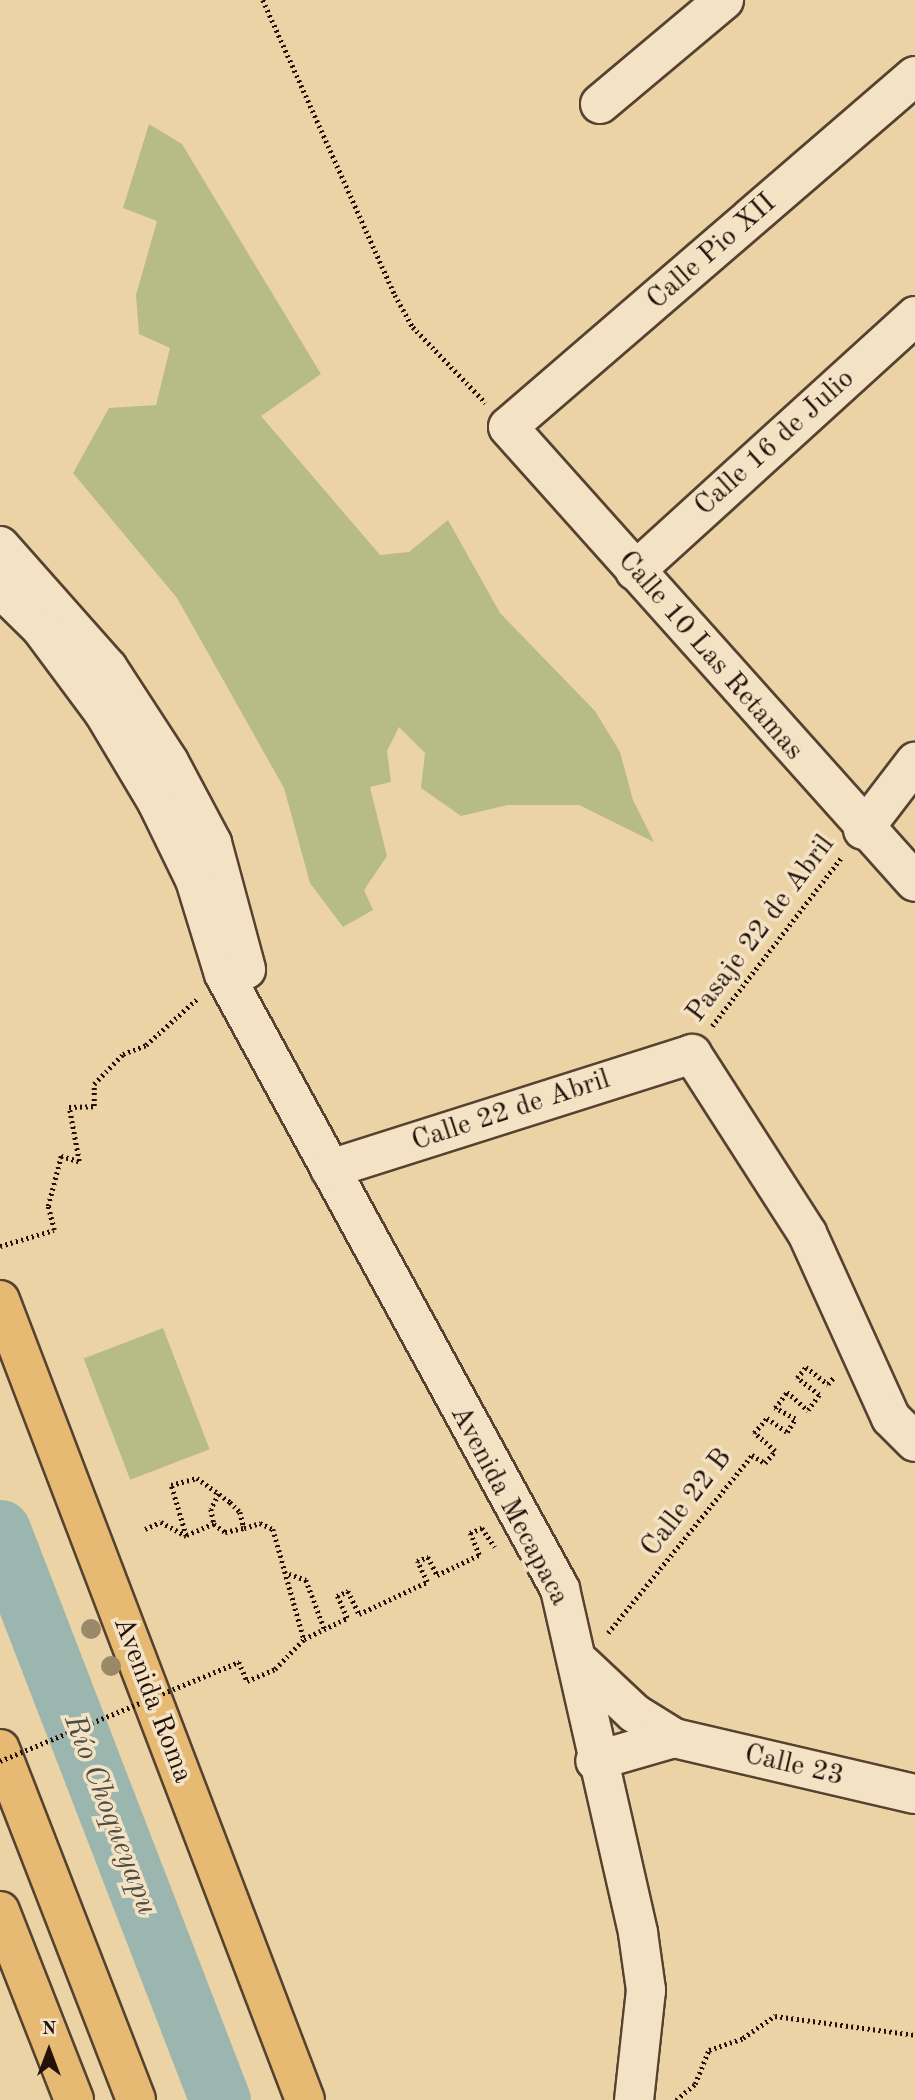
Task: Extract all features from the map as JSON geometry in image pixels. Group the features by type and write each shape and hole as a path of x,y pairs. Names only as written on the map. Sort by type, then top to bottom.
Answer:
{"main road":[{"name":"Avenida Roma","path":"0,1300 304,2100"},
{"path":"0,1749 136,2100"},
{"path":"0,1911 74,2100"}],"street":[{"path":"600,104 724,0"},
{"name":"Calle Pio XII","path":"508,426 915,76"},
{"name":"Calle 16 de Julio","path":"635,571 915,316"},
{"name":"Calle 10 Las Retamas","path":"508,426 863,830 915,882"},
{"name":"Avenida Mecapaca","path":"0,546 108,668 169,762 212,843 260,1033"},
{"name":"Avenida Mecapaca","path":"0,587 40,627 104,713 157,802 195,880 224,974 260,1033 330,1169 560,1589 582,1664 595,1760 646,1990 634,2100"},
{"path":"863,830 915,762"},
{"path":"692,1054 807,1233 857,1350 891,1418 915,1442"},
{"name":"Calle 22 de Abril","path":"330,1169 692,1054"},
{"name":"Calle 23","path":"582,1664 635,1713 674,1738 915,1794"},
{"name":"Calle 23","path":"595,1760 674,1738"}],"path":[{"path":"263,0 407,317 508,426"},
{"name":"Pasaje 22 de Abril","path":"692,1054 863,830"},
{"path":"0,1246 54,1230 48,1206 61,1156 79,1161 69,1107 94,1105 94,1084 123,1054 146,1045 224,974"},
{"name":"Calle 22 B","path":"582,1664 752,1455 765,1463 775,1451 754,1433 767,1418 787,1432 795,1419 775,1408 787,1392 808,1410 819,1395 797,1378 806,1367 828,1384 857,1350"},
{"path":"186,1535 171,1485 197,1478 240,1512 244,1528"},
{"path":"219,1494 211,1509 214,1524 230,1533 260,1523 272,1529 289,1573 286,1590 304,1639"},
{"path":"145,1529 160,1522 186,1535 214,1524"},
{"path":"0,1761 239,1662 247,1681 275,1669 304,1639 347,1618 337,1596 348,1591 359,1614 427,1583 417,1561 428,1557 437,1575 479,1555 470,1533 482,1528 490,1548 532,1537"},
{"path":"289,1573 306,1580 325,1630"},
{"path":"676,2100 695,2084 709,2050 743,2038 775,2016 915,2035"}],"green space":[{"path":"149,124 182,144 321,374 261,416 380,555 409,552 448,520 500,613 595,711 620,752 633,800 654,842 579,805 508,805 461,816 421,788 425,753 399,727 387,751 391,782 370,787 387,856 364,890 373,910 343,927 310,883 284,788 177,598 73,473 109,408 156,405 170,348 139,334 136,295 157,221 123,208"},
{"path":"163,1328 210,1449 130,1480 84,1358"}],"waterway":[{"name":"Río Choqueyapu","path":"0,1530 220,2100"}]}
